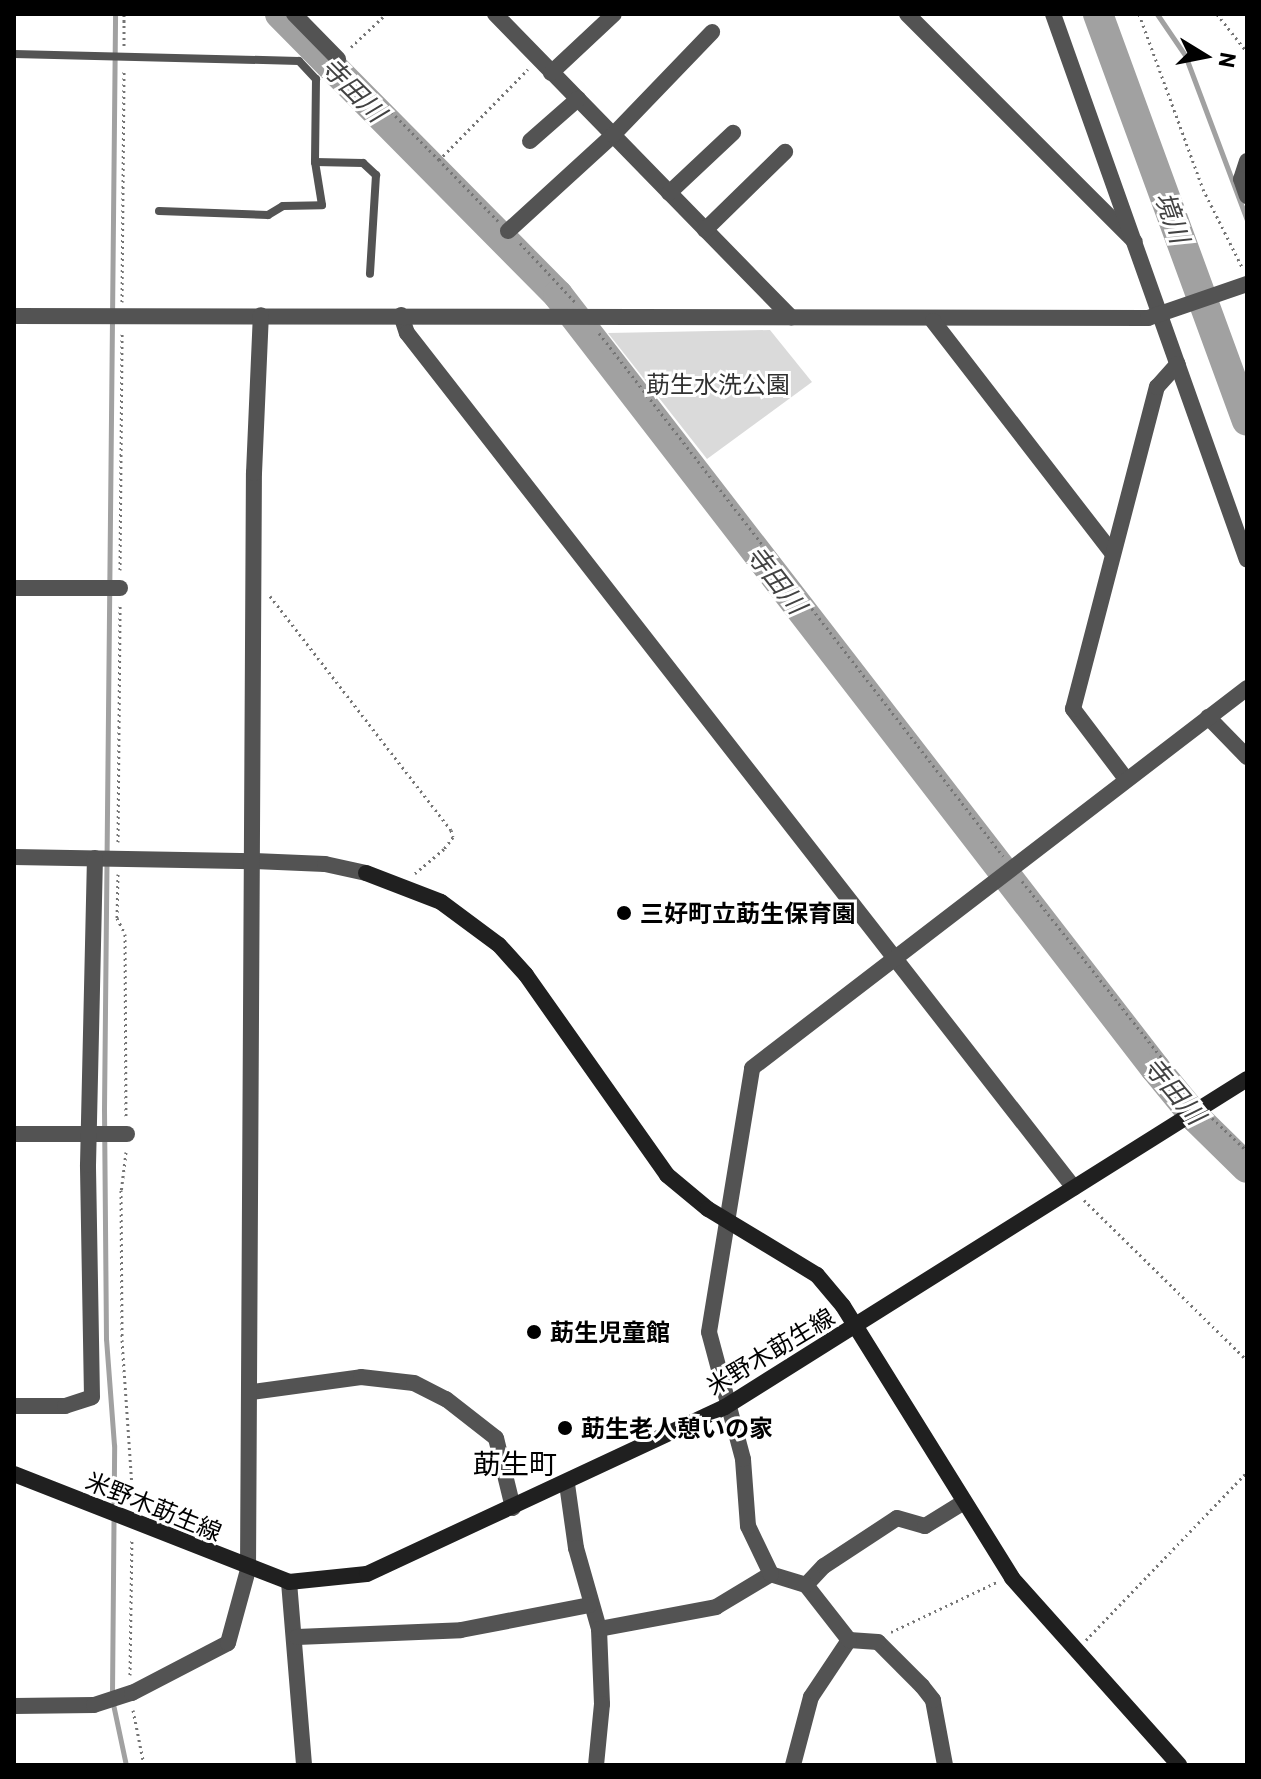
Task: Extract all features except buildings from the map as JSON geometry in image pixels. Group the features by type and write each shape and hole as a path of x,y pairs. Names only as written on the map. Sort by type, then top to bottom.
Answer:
{"main road":[{"path":"366,873 403,884 441,902 499,945 532,983 653,1159 686,1192 731,1223 805,1265 857,1328 1012,1578 1179,1765"},
{"name":"米野木莇生線","path":"14,1474 248,1570 289,1582 367,1574 567,1484 725,1407 857,1328 1247,1079"}],"street":[{"path":"294,14 338,59"},
{"path":"495,14 791,317"},
{"path":"551,73 614,14"},
{"path":"907,14 1135,242"},
{"path":"1053,14 1247,560"},
{"path":"508,231 613,135 712,32"},
{"path":"530,141 578,99"},
{"path":"669,193 733,133"},
{"path":"705,230 785,152"},
{"path":"1247,161 1241,179 1247,196"},
{"path":"14,316 791,317 933,321 1162,315 1245,283"},
{"path":"14,1706 94,1705 132,1693 228,1643 248,1570 252,1392 255,584 261,315"},
{"path":"401,315 407,333 1074,1188"},
{"path":"933,321 1111,551"},
{"path":"1126,779 1073,709 1111,551 1157,387 1178,364"},
{"path":"14,588 120,588"},
{"path":"945,1765 933,1700 878,1642 849,1640 806,1585 771,1574 748,1526 743,1459 725,1407 709,1332 731,1223 752,1068 1247,688"},
{"path":"1208,717 1247,757"},
{"path":"14,857 325,864 366,873"},
{"path":"14,1406 65,1406 92,1397 91,1134 95,858"},
{"path":"14,1134 124,1134"},
{"path":"252,1392 361,1377 414,1383 446,1399 496,1438 513,1508"},
{"path":"567,1484 590,1605 599,1629 602,1704 596,1765"},
{"path":"806,1585 824,1566 897,1518 925,1526 964,1502"},
{"path":"599,1629 716,1607 771,1574"},
{"path":"289,1582 297,1637 304,1765"},
{"path":"297,1637 461,1630 590,1605"},
{"path":"793,1765 811,1697 849,1640"}],"lane":[{"path":"14,54 299,61 316,79 315,162 322,205 283,206 268,215 159,211"},
{"path":"315,162 363,163 376,175 370,274"}],"path":[{"path":"124,14 117,918 125,934 121,1190 122,1340 132,1524 128,1630 135,1736 144,1765"},
{"path":"386,14 338,59 508,231 1200,1108 1247,1151"},
{"path":"1139,14 1203,189 1245,283"},
{"path":"1217,14 1247,52"},
{"path":"439,160 538,59"},
{"path":"255,584 264,589 451,830 453,837 444,849 403,884"},
{"path":"1074,1188 1247,1360"},
{"path":"1076,1651 1247,1472"},
{"path":"878,1642 1012,1578"}],"green space":[{"name":"莇生水洗公園","path":"770,330 812,382 707,459 608,333"}],"waterway":[{"path":"112,1694 114,1445 106,1339 104,1109 115,14"},
{"name":"寺田川","path":"280,14 558,295 1155,1068 1196,1118 1247,1168"},
{"name":"境川","path":"1098,14 1247,421"},
{"path":"1157,14 1185,55 1247,220"},
{"path":"113,1704 126,1765"}],"place":[{"name":"三好町立莇生保育園","path":"624,913"},
{"name":"莇生児童館","path":"534,1332"},
{"name":"莇生老人憩いの家","path":"565,1428"}],"district":[{"name":"莇生町","path":"515,1463"}]}
